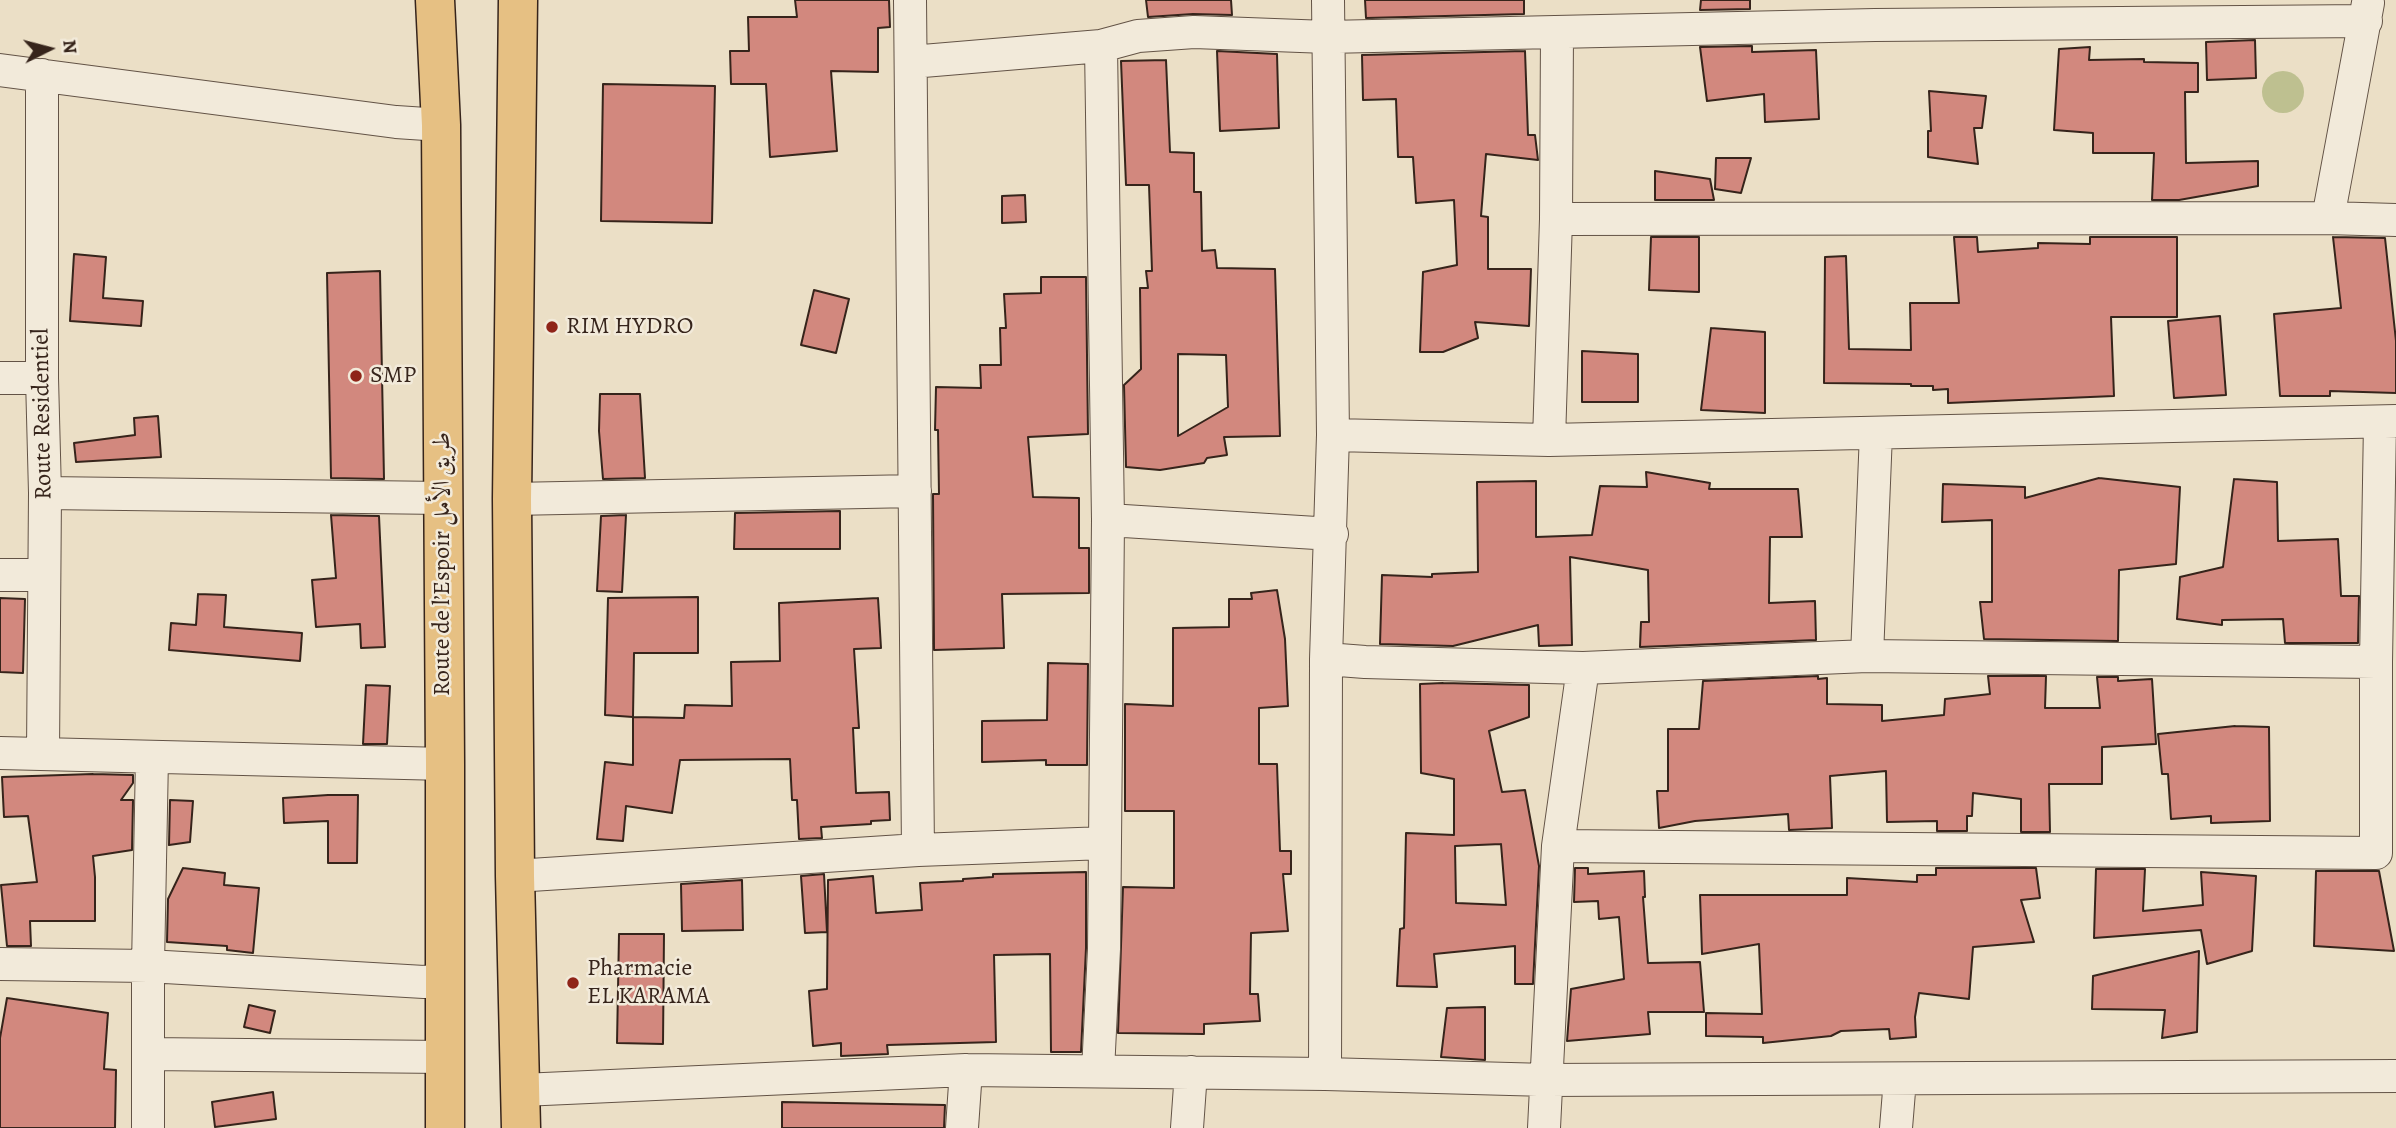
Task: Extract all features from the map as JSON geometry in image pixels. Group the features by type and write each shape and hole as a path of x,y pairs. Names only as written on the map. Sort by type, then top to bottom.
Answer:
{"highway":[{"name":"Route de l’Espoir طريق الأمل","path":"435,0 440,125 445,1128"},
{"path":"518,0 512,499 515,876 521,1128"}],"street":[{"path":"910,0 918,850"},
{"path":"1325,1074 1326,659 1334,435 1328,0"},
{"path":"911,62 1101,46 1138,36 1194,32 1327,37 1557,32 1873,13 2367,10 2328,218"},
{"path":"1549,440 1556,219 1557,32"},
{"path":"1098,1071 1104,949 1108,520 1101,46"},
{"path":"0,70 396,122 440,125"},
{"name":"Route Residentiel","path":"42,75 42,378 45,494 43,753"},
{"path":"1556,219 2396,220"},
{"path":"0,378 42,378"},
{"path":"1334,435 1549,440 2388,421 2387,514 2376,662 2386,853 1558,846"},
{"path":"1867,656 1876,433"},
{"path":"512,499 915,491"},
{"path":"45,494 443,498"},
{"path":"1108,520 1332,534"},
{"path":"0,575 43,575"},
{"path":"1326,659 1366,663 1583,668 1867,656 2376,662"},
{"path":"1544,1128 1558,846 1583,668"},
{"path":"0,753 445,764"},
{"path":"148,1128 152,757"},
{"path":"515,876 918,850 1105,843"},
{"path":"0,964 148,966 424,982 444,980"},
{"path":"148,1054 444,1057"},
{"path":"962,1128 966,1070"},
{"path":"522,1090 966,1070 1325,1074 1547,1080 2396,1076"},
{"path":"1187,1128 1191,1072"},
{"path":"1896,1128 1900,1079"}],"green space":[{"path":"2283,71 2298,77 2304,92 2298,107 2283,113 2268,107 2262,92 2268,77"}],"building":[{"path":"795,0 889,0 890,27 878,28 878,72 831,71 837,151 770,157 766,84 731,84 730,51 749,51 748,17 797,17"},
{"path":"1146,0 1231,0 1232,15 1148,17"},
{"path":"1365,0 1524,0 1524,14 1366,18"},
{"path":"1701,0 1750,0 1750,9 1700,10"},
{"path":"2255,40 2256,78 2207,80 2206,42"},
{"path":"1752,46 1752,52 1816,50 1819,119 1765,122 1764,94 1707,101 1700,47"},
{"path":"2090,47 2089,60 2144,59 2144,62 2198,63 2198,92 2185,92 2186,163 2258,161 2258,186 2179,200 2152,200 2154,153 2093,153 2093,133 2054,130 2059,49"},
{"path":"1217,51 1277,54 1279,128 1220,131"},
{"path":"1525,51 1528,135 1535,135 1538,160 1486,154 1481,216 1488,217 1488,269 1531,269 1529,326 1475,322 1478,338 1443,352 1420,352 1423,272 1457,265 1454,200 1416,203 1413,157 1398,157 1396,99 1363,100 1362,55"},
{"path":"1166,60 1170,152 1194,153 1194,192 1201,192 1202,251 1215,250 1217,268 1275,269 1280,436 1224,437 1227,455 1207,458 1204,463 1160,470 1126,467 1124,385 1141,369 1140,288 1148,288 1146,271 1152,271 1149,185 1126,185 1121,61","holes":["1178,354 1226,355 1228,407 1178,436"]},
{"path":"603,84 715,86 712,223 601,221"},
{"path":"1929,91 1986,96 1982,128 1974,128 1978,164 1928,157 1928,131 1931,131"},
{"path":"1716,158 1751,158 1741,193 1715,189"},
{"path":"1655,171 1710,179 1714,200 1655,200"},
{"path":"1025,195 1026,222 1002,223 1002,196"},
{"path":"1651,237 1699,237 1699,292 1649,290"},
{"path":"1954,237 1977,237 1978,252 2038,248 2038,243 2090,244 2090,237 2177,237 2177,317 2111,317 2114,396 1948,403 1948,389 1933,390 1933,386 1824,383 1825,257 1846,256 1849,349 1911,350 1910,303 1959,303"},
{"path":"2333,237 2385,238 2396,341 2396,393 2330,391 2330,396 2280,396 2274,314 2341,308"},
{"path":"74,254 106,257 103,298 143,301 141,326 70,321"},
{"name":"SMP","path":"380,271 384,479 331,478 327,273"},
{"path":"1041,277 1086,277 1088,434 1028,437 1033,497 1079,498 1079,548 1089,548 1089,593 1002,594 1004,648 934,650 933,494 939,494 938,430 935,430 936,387 981,388 980,365 1001,365 1000,328 1006,328 1004,294 1041,293"},
{"path":"814,290 849,299 836,353 801,345"},
{"path":"2220,316 2226,395 2174,398 2168,321"},
{"path":"1711,328 1765,332 1765,413 1701,410"},
{"path":"1582,351 1638,354 1638,402 1582,402"},
{"path":"600,394 640,394 645,478 603,479 599,431"},
{"path":"158,416 161,457 76,462 74,443 135,435 134,418"},
{"path":"1646,472 1710,483 1709,489 1798,489 1802,537 1770,537 1769,603 1815,601 1816,640 1640,647 1641,622 1649,622 1648,570 1570,557 1572,645 1539,646 1538,625 1453,646 1380,644 1382,575 1432,577 1432,574 1478,572 1477,482 1536,481 1536,537 1592,535 1600,486 1647,487"},
{"path":"2099,478 2180,487 2176,564 2119,570 2118,641 1984,639 1980,602 1992,602 1992,520 1942,522 1943,484 2025,487 2025,498"},
{"path":"2234,479 2277,482 2278,541 2338,539 2341,596 2359,596 2358,643 2285,643 2283,619 2222,620 2222,625 2177,619 2180,577 2223,567"},
{"path":"840,511 840,549 734,549 735,513"},
{"path":"331,515 379,516 385,647 361,648 360,624 316,627 312,580 336,578"},
{"path":"626,515 622,592 597,591 601,516"},
{"path":"1277,590 1285,639 1288,706 1259,708 1259,764 1277,764 1280,851 1291,851 1291,874 1283,874 1288,931 1251,933 1250,994 1258,994 1260,1021 1204,1024 1204,1034 1118,1033 1123,887 1174,888 1174,811 1125,811 1125,704 1173,706 1173,628 1229,627 1229,599 1252,599 1251,593"},
{"path":"198,594 226,595 224,627 302,633 300,661 169,650 171,623 196,625"},
{"path":"698,597 698,653 634,653 633,717 605,715 608,598"},
{"path":"0,598 25,599 23,673 0,672"},
{"path":"878,598 881,648 854,649 859,728 853,728 856,793 889,792 890,820 821,827 822,838 799,839 797,800 792,800 790,759 680,760 672,813 626,806 623,841 597,839 605,762 633,765 633,717 684,718 685,705 732,706 731,662 780,661 779,603"},
{"path":"1048,663 1088,664 1087,765 1046,765 1046,760 982,762 982,721 1047,720"},
{"path":"1818,676 1818,679 1827,678 1827,704 1882,705 1882,721 1944,715 1945,699 1990,694 1988,676 2046,676 2045,708 2100,708 2097,677 2118,677 2118,681 2152,679 2156,744 2102,747 2102,784 2049,784 2050,832 2021,832 2021,799 1973,793 1972,816 1967,816 1967,831 1937,831 1937,821 1887,822 1886,771 1830,776 1832,828 1789,830 1788,814 1695,821 1659,828 1657,791 1668,791 1668,729 1699,729 1703,681"},
{"path":"1420,684 1529,685 1529,717 1489,731 1502,792 1525,790 1539,866 1533,984 1515,984 1515,946 1434,954 1437,987 1397,986 1400,929 1404,928 1406,833 1454,835 1454,779 1421,773","holes":["1501,844 1506,905 1456,903 1455,846"]},
{"path":"366,685 390,686 387,744 363,744"},
{"path":"2235,726 2269,727 2270,821 2211,823 2211,816 2171,819 2168,774 2162,774 2158,734"},
{"path":"133,775 133,783 121,800 133,800 132,850 93,856 95,921 30,921 31,946 7,946 1,885 37,882 28,816 4,817 2,777"},
{"path":"358,795 357,863 328,863 328,821 284,823 283,798"},
{"path":"170,800 193,801 190,842 169,845"},
{"path":"183,868 225,873 224,885 259,888 253,953 227,950 227,946 167,942 168,899"},
{"path":"1575,868 1588,868 1588,874 1644,871 1643,897 1648,963 1700,962 1704,1012 1648,1012 1650,1034 1567,1041 1571,989 1624,979 1619,917 1599,919 1598,901 1574,902"},
{"path":"1936,868 2036,868 2040,898 2021,900 2034,942 1973,947 1969,999 1919,993 1915,1017 1916,1037 1890,1039 1889,1029 1841,1031 1831,1036 1763,1043 1763,1037 1706,1036 1706,1013 1762,1014 1759,944 1702,954 1700,895 1847,895 1847,878 1917,882 1917,875 1936,875"},
{"path":"2096,869 2145,869 2143,911 2203,905 2201,872 2256,876 2252,951 2207,964 2201,930 2094,938"},
{"path":"2316,871 2379,871 2394,951 2314,946"},
{"path":"1086,872 1086,948 1081,1052 1051,1052 1050,954 994,955 996,1042 887,1045 888,1054 841,1056 841,1043 813,1046 809,991 827,989 828,880 873,876 876,913 922,910 920,883 963,881 993,877 993,874"},
{"path":"824,874 827,932 805,933 801,876"},
{"path":"742,880 743,930 682,931 681,884"},
{"path":"619,934 664,934 663,1044 617,1043"},
{"path":"2199,951 2197,1032 2162,1038 2165,1010 2092,1009 2093,976"},
{"path":"7,998 108,1013 104,1069 116,1070 115,1128 0,1128 0,1038"},
{"path":"249,1005 275,1011 270,1033 244,1027"},
{"path":"1485,1007 1485,1060 1441,1057 1447,1008"},
{"path":"273,1092 276,1119 215,1127 212,1102"},
{"path":"782,1102 945,1105 944,1128 782,1128"}],"place":[{"name":"RIM HYDRO","path":"552,327"},
{"name":"SMP","path":"356,376"},
{"name":"Pharmacie EL KARAMA","path":"573,983"}]}
